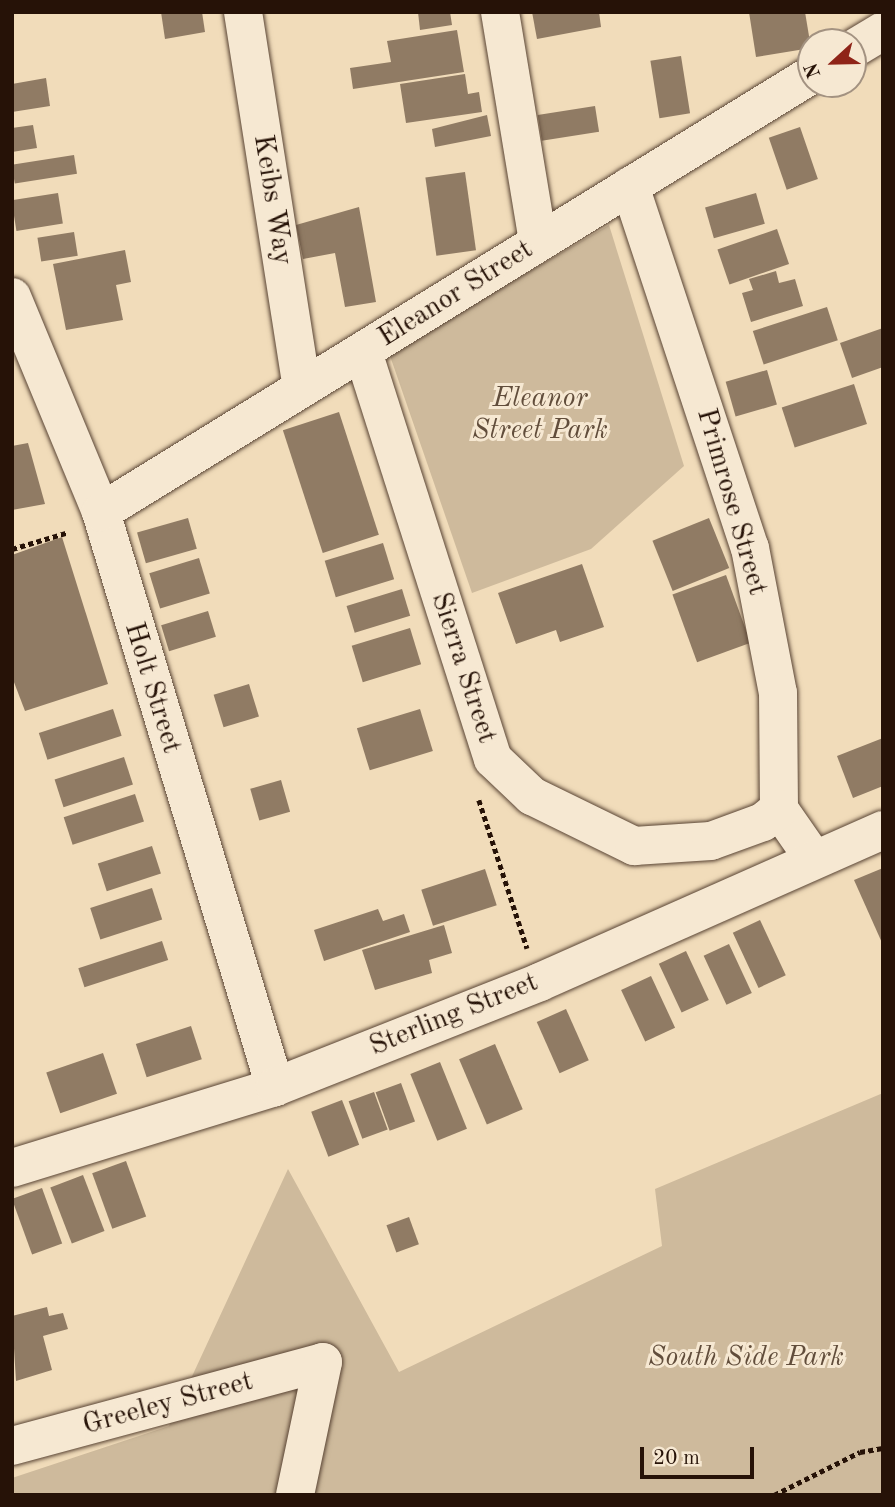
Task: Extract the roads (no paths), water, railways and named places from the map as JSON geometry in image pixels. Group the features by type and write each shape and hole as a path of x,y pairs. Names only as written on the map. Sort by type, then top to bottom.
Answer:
{"street":[{"name":"Keibs Way","path":"243,12 302,387"},
{"path":"500,12 538,242"},
{"path":"867,41 883,31"},
{"name":"Eleanor Street","path":"91,521 302,387 797,84"},
{"name":"Primrose Street","path":"629,186 750,548 778,693 779,809"},
{"name":"Holt Street","path":"12,297 91,521 275,1087"},
{"name":"Sierra Street","path":"363,352 493,759 532,796 634,846 711,841 763,822 779,809"},
{"path":"779,809 813,858"},
{"name":"Sterling Street","path":"12,1168 275,1087 540,982 813,858 883,830"},
{"name":"Greeley Street","path":"12,1446 323,1362 295,1495"}],"park label":[{"name":"Eleanor Street Park","path":"540,415"},
{"name":"South Side Park","path":"746,1358"}]}
